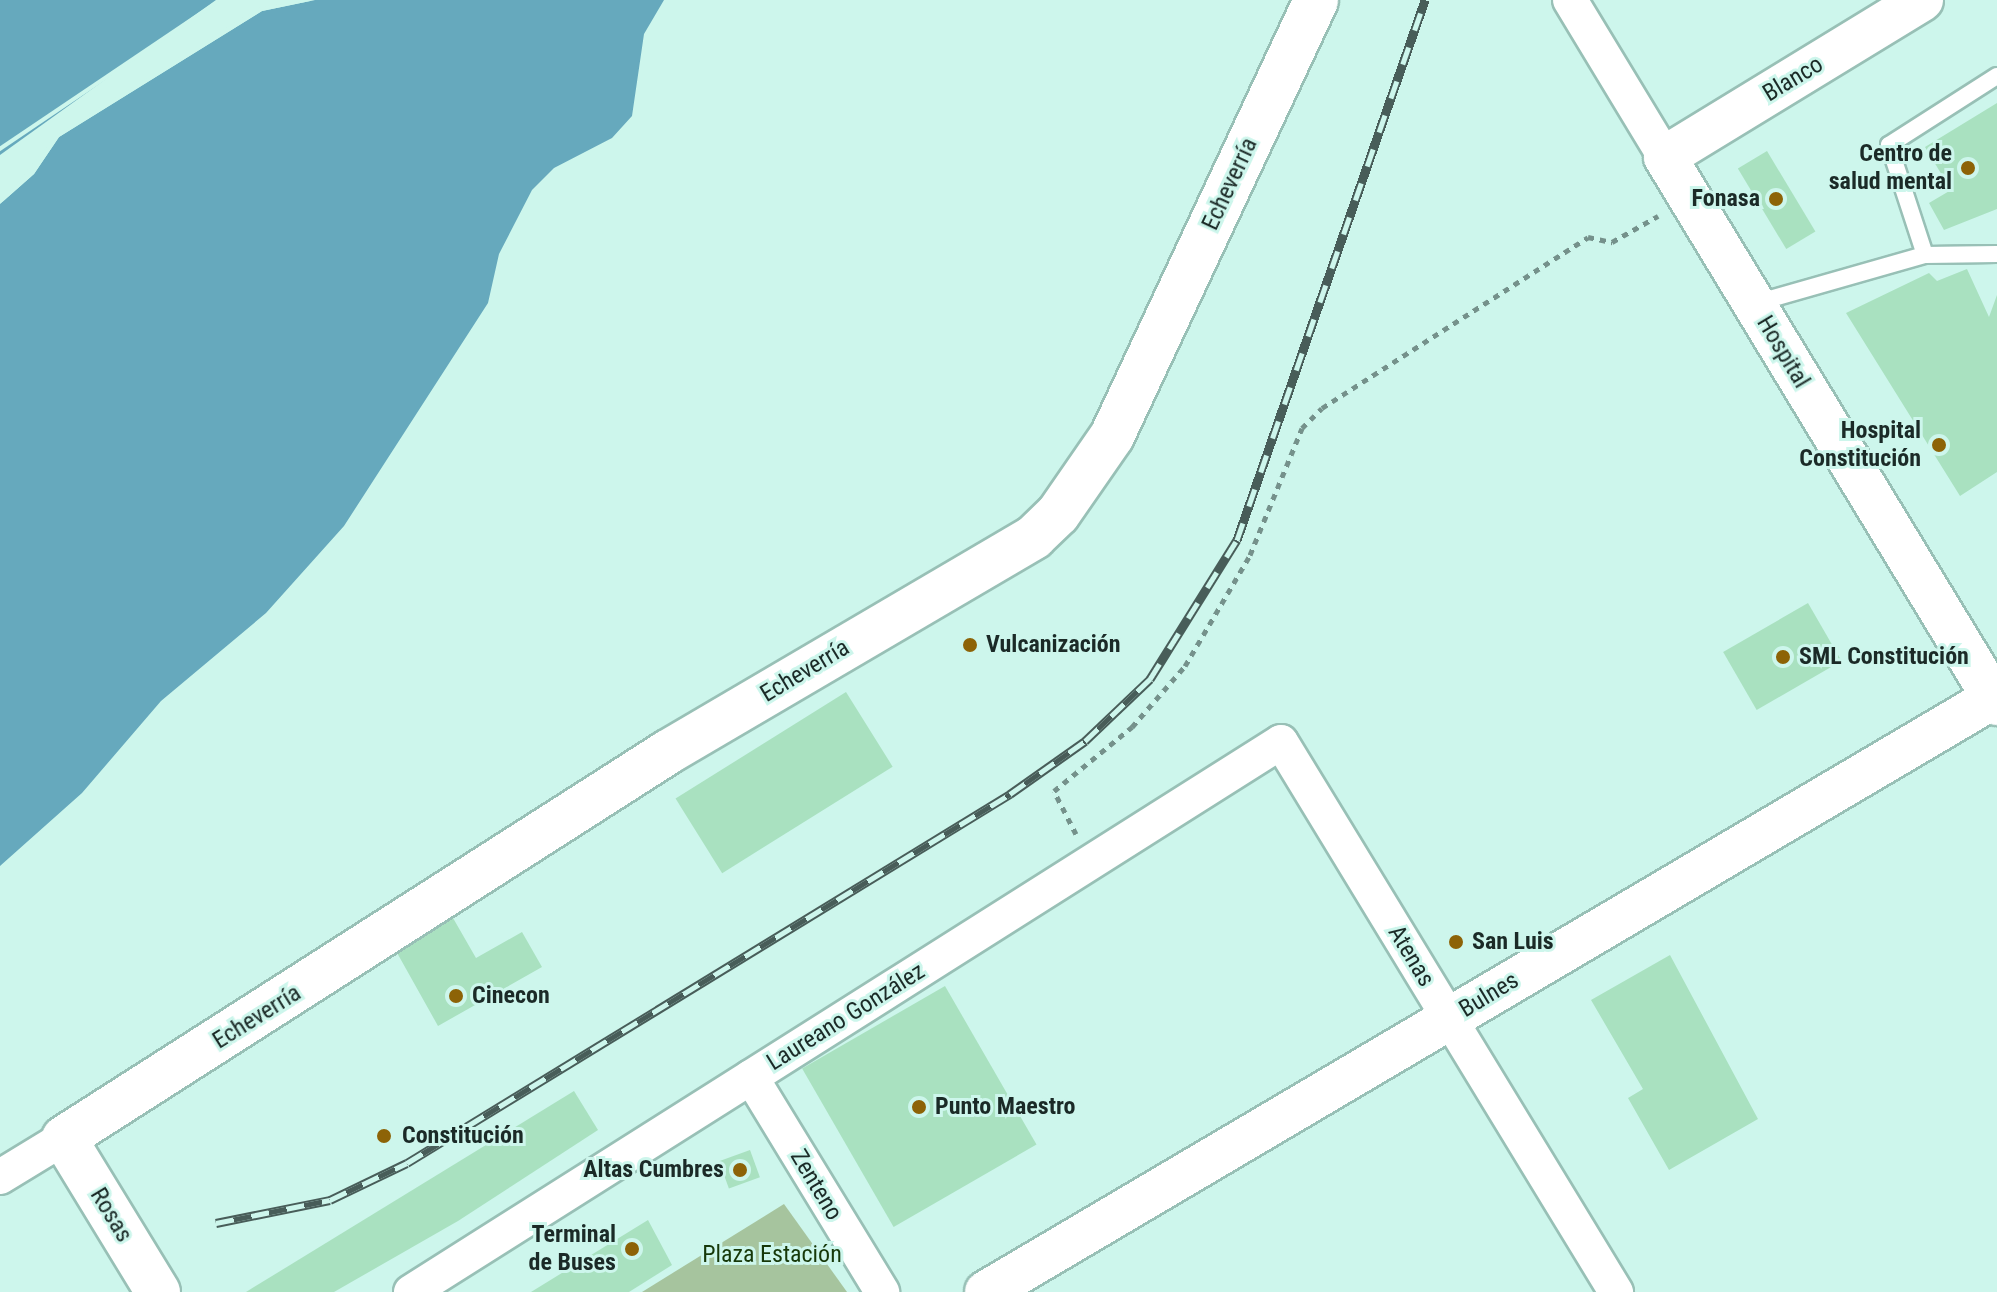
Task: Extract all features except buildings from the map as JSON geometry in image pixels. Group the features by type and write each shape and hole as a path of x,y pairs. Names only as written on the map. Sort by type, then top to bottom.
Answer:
{"main road":[{"name":"Echeverría","path":"64,1138 668,752 1050,522 1106,447 1316,0"},
{"name":"Rosas","path":"64,1138 158,1292"}],"street":[{"name":"Hospital","path":"1570,0 1995,701"},
{"name":"Blanco","path":"1665,157 1922,0"},
{"name":"Bulnes","path":"986,1292 1995,701"},
{"name":"Laureano González","path":"411,1292 1281,742"},
{"name":"Atenas","path":"1281,742 1616,1292"},
{"name":"Zenteno","path":"751,1077 882,1292"},
{"path":"0,1177 64,1138"}],"lane":[{"path":"1925,255 1889,145 1997,76"},
{"path":"1754,304 1925,255 1997,254"}],"path":[{"path":"1091,862 1054,791 1132,727 1185,666 1250,555 1302,428 1322,408 1588,237 1612,242 1690,197"}],"green space":[{"name":"Plaza Estación","path":"784,1204 847,1292 642,1292"}],"water":[{"path":"0,0 216,0 0,155"},
{"path":"315,0 664,0 644,34 632,116 612,138 554,168 532,190 499,254 488,303 344,526 266,613 161,701 82,793 0,866 0,204 34,174 59,137 262,11"}],"pier":[{"path":"217,0 219,3 0,151 0,146"},
{"path":"315,0 262,11 59,137 34,174 0,204 57,134 260,7"}],"railway":[{"path":"216,1223 330,1200 407,1163 1010,794 1085,741 1150,679 1237,540 1425,0"}],"place":[{"name":"Centro de salud mental","path":"1968,168"},
{"name":"Fonasa","path":"1776,199"},
{"name":"Hospital Constitución","path":"1939,445"},
{"name":"Vulcanización","path":"970,645"},
{"name":"SML Constitución","path":"1783,657"},
{"name":"San Luis","path":"1456,942"},
{"name":"Cinecon","path":"456,996"},
{"name":"Punto Maestro","path":"919,1107"},
{"name":"Constitución","path":"384,1136"},
{"name":"Altas Cumbres","path":"740,1170"},
{"name":"Terminal de Buses","path":"632,1249"}]}
